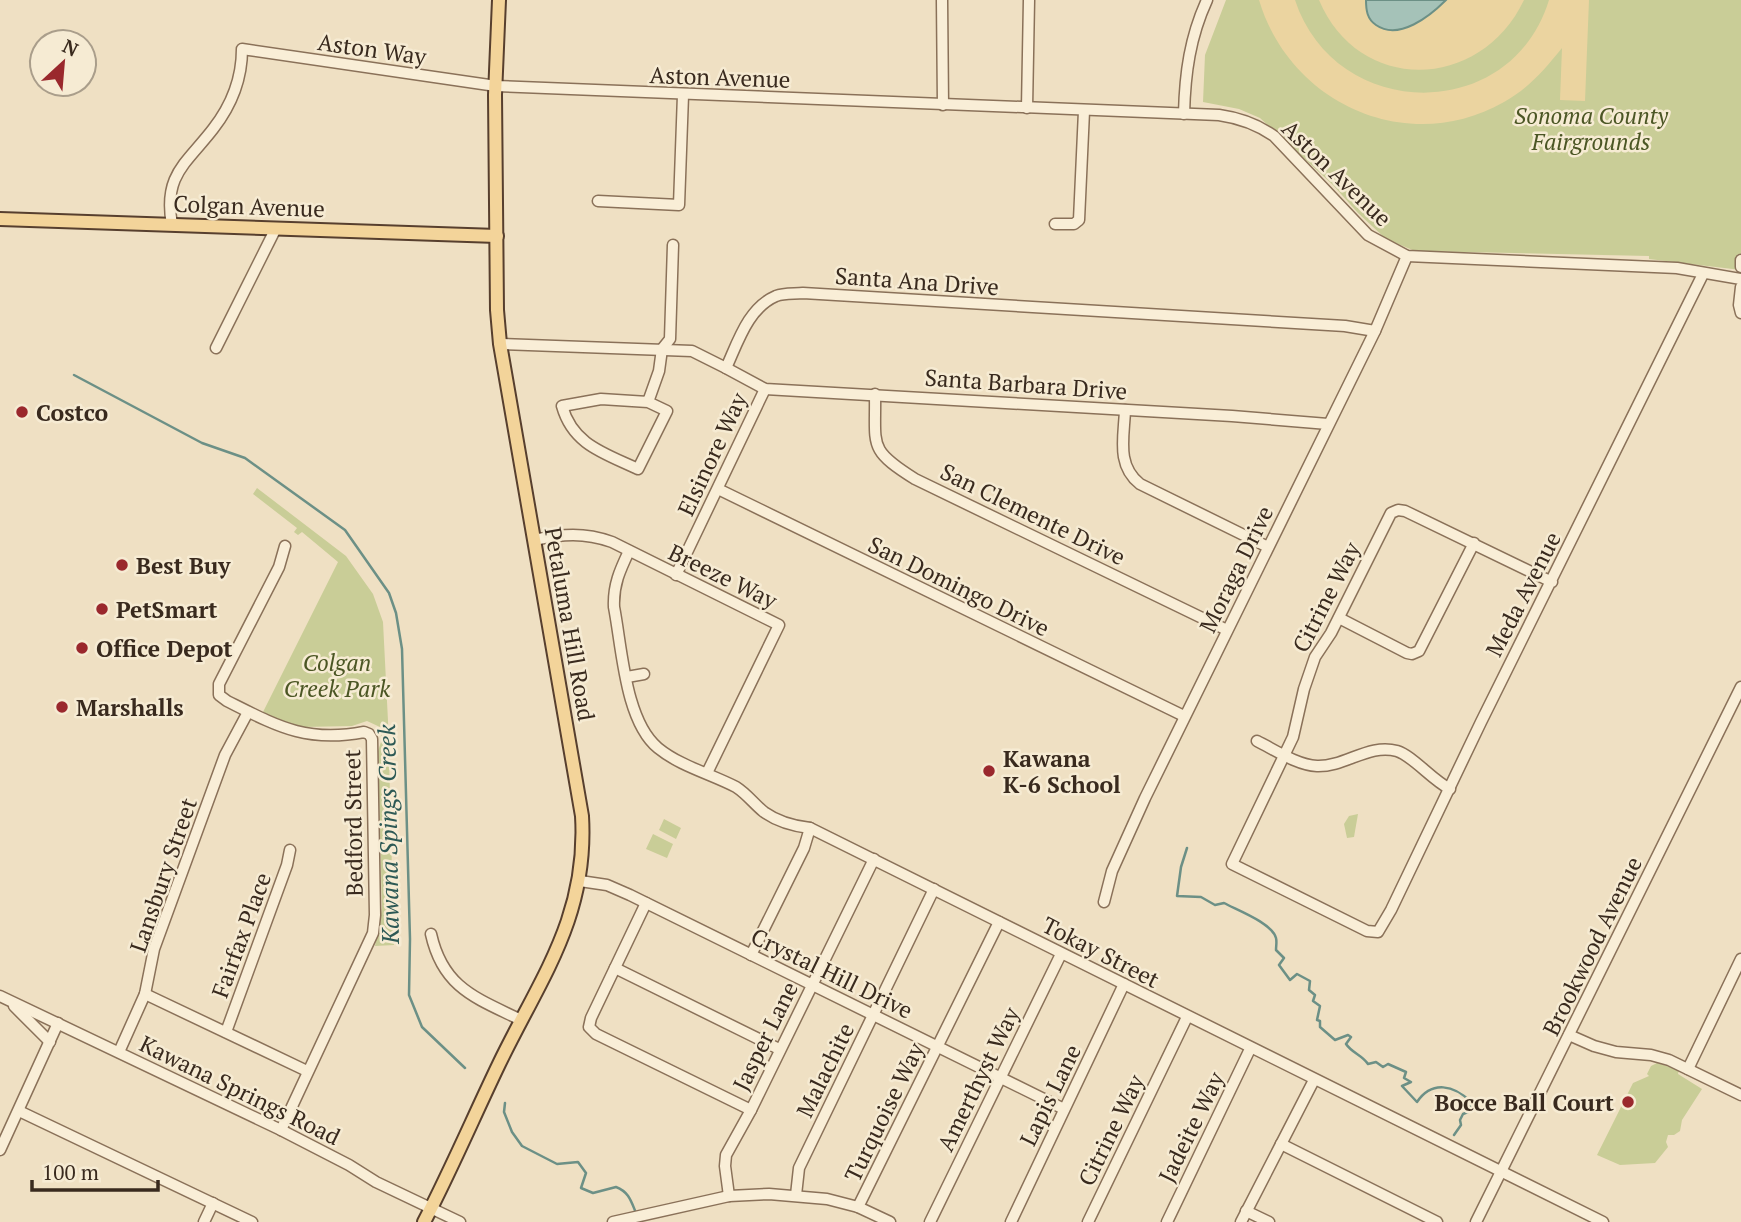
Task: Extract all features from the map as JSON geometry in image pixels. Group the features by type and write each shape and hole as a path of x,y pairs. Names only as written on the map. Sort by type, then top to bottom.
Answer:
{"main road":[{"name":"Petaluma Hill Road","path":"424,1222 560,944 574,907 580,881 583,836 582,816 500,344 495,288 499,0"},
{"name":"Colgan Avenue","path":"0,219 497,236"}],"street":[{"path":"942,0 943,105"},
{"path":"1027,108 1029,0"},
{"path":"1184,114 1187,62 1195,28 1207,0"},
{"name":"Aston Way","path":"172,225 170,197 178,173 182,164 214,129 227,106 242,68 242,49 496,86"},
{"name":"Aston Avenue","path":"496,86 1238,118 1264,129 1285,146 1368,235 1407,256 1677,268 1741,279"},
{"path":"598,201 679,205 683,95"},
{"path":"1055,224 1074,224 1079,219 1084,111"},
{"path":"216,348 276,228"},
{"path":"648,402 659,372 662,349 670,339 673,245"},
{"name":"Moraga Drive","path":"1104,902 1117,857 1375,331 1407,256"},
{"path":"1741,260 1741,267"},
{"name":"Meda Avenue","path":"1378,932 1703,274"},
{"path":"1741,287 1741,313"},
{"name":"Santa Ana Drive","path":"726,368 749,320 761,304 778,295 803,293 1345,326 1375,331"},
{"path":"500,344 692,351 726,368"},
{"name":"Santa Barbara Drive","path":"726,368 765,388 1328,424"},
{"name":"Elsinore Way","path":"676,575 765,388"},
{"name":"San Clemente Drive","path":"875,394 875,439 881,455 897,468 1227,630"},
{"path":"601,399 648,402 667,411 638,469 595,449 578,437 566,422 562,406 601,399"},
{"path":"1125,410 1123,453 1130,477 1268,547"},
{"name":"San Domingo Drive","path":"718,489 1184,716"},
{"name":"Citrine Way","path":"1378,932 1367,931 1232,864 1297,726 1304,689 1315,657 1339,618 1391,513 1398,510 1474,543 1552,582"},
{"name":"Breeze Way","path":"534,540 575,533 603,539 779,625 707,773"},
{"path":"1339,618 1407,653 1419,651 1474,543"},
{"name":"Bedford Street","path":"281,1130 373,933 375,915 372,739 369,734 288,731 219,695 219,684 279,567 285,546"},
{"name":"Tokay Street","path":"629,551 616,579 614,593 634,716 659,748 738,788 777,819 791,826 810,828 874,859 1250,1049 1603,1222"},
{"path":"627,677 644,674"},
{"name":"Brookwood Avenue","path":"1476,1222 1741,687"},
{"name":"Lansbury Street","path":"119,1052 145,994 154,949 225,755 248,712"},
{"path":"1257,741 1316,766 1341,764 1367,752 1396,751 1450,789"},
{"path":"751,954 804,848 810,828"},
{"name":"Fairfax Place","path":"226,1032 287,865 290,850"},
{"name":"Jasper Lane","path":"729,1196 726,1155 751,1110 874,859"},
{"name":"Crystal Hill Drive","path":"580,881 607,886 646,903 1064,1109"},
{"name":"Malachite","path":"796,1195 799,1168 934,889"},
{"path":"646,903 589,1027 592,1031 751,1110"},
{"name":"Turquoise Way","path":"858,1207 999,922"},
{"path":"430,934 435,953 453,981 466,992 521,1020"},
{"name":"Amerthyst Way","path":"930,1222 1061,954"},
{"path":"1688,1069 1741,959"},
{"path":"615,968 779,1049"},
{"name":"Lapis Lane","path":"1010,1222 1124,984"},
{"path":"145,994 307,1071"},
{"path":"3,997 50,1042"},
{"name":"Kawana Springs Road","path":"3,997 281,1130 376,1182 460,1222"},
{"name":"Citrine Way","path":"1088,1222 1187,1017"},
{"path":"0,1150 58,1023"},
{"path":"1569,1035 1616,1052 1651,1055 1688,1069 1741,1095"},
{"name":"Jadeite Way","path":"1167,1222 1250,1049"},
{"path":"1241,1222 1314,1080"},
{"path":"19,1111 252,1222"},
{"path":"1281,1144 1437,1222"},
{"path":"617,1221 729,1196 796,1195 858,1207 890,1222"},
{"path":"204,1222 213,1203"},
{"path":"1247,1211 1269,1222"}],"green space":[{"name":"Sonoma County Fairgrounds","path":"1226,0 1741,0 1741,270 1649,259 1649,256 1415,251 1386,239 1333,185 1260,118 1239,109 1203,102 1205,55"},
{"name":"Colgan Creek Park","path":"257,488 346,556 373,594 383,622 394,945 375,946 382,908 378,751 382,739 380,727 367,721 352,726 303,727 263,712 338,562 302,532 298,535 294,532 297,528 253,494"},
{"path":"1358,814 1354,837 1347,838 1344,824 1349,816"},
{"path":"664,819 681,828 676,839 659,830"},
{"path":"653,834 673,844 667,858 646,849"},
{"path":"1657,1063 1679,1070 1678,1074 1702,1089 1682,1120 1680,1131 1668,1135 1668,1147 1655,1163 1620,1165 1597,1155 1633,1083 1649,1076 1647,1074 1651,1066"}],"sand":[{"path":"1259,0 1295,0 1316,40 1346,69 1383,87 1423,93 1462,87 1499,70 1529,41 1549,0 1589,0 1585,101 1560,100 1562,48 1543,71 1521,91 1504,102 1467,118 1430,124 1392,121 1357,111 1325,92 1297,68 1274,36"},
{"path":"1319,0 1524,0 1504,30 1479,52 1451,65 1420,70 1390,66 1362,53 1338,31"}],"water":[{"path":"1366,0 1446,0 1423,19 1394,30 1373,23 1368,14"}],"waterway":[{"name":"Kawana Spings Creek","path":"74,375 202,443 245,458 345,530 389,593 396,613 402,649 410,939 409,995 422,1027 465,1068"},
{"path":"1187,848 1177,896 1201,897 1215,905 1224,903 1268,927 1276,938 1276,950 1284,958 1279,965 1290,980 1297,974 1310,981 1309,990 1315,995 1313,1001 1320,1006 1317,1020 1320,1021 1320,1027 1335,1040 1348,1035 1351,1037 1346,1044 1368,1064 1376,1062 1383,1067 1388,1064 1406,1072 1404,1078 1411,1082 1402,1086 1417,1102 1429,1090 1443,1087 1458,1092 1471,1102 1469,1106 1473,1110 1463,1114 1461,1125 1454,1135"},
{"name":"Kawana Spings Creek","path":"505,1103 504,1112 512,1132 522,1146 557,1164 578,1162 586,1173 581,1188 593,1193 616,1187 627,1194 636,1213"}],"place":[{"name":"Costco","path":"22,412"},
{"name":"Best Buy","path":"122,565"},
{"name":"PetSmart","path":"102,609"},
{"name":"Office Depot","path":"82,648"},
{"name":"Marshalls","path":"62,707"},
{"name":"Kawana K-6 School","path":"989,771"},
{"name":"Bocce Ball Court","path":"1628,1102"}]}
